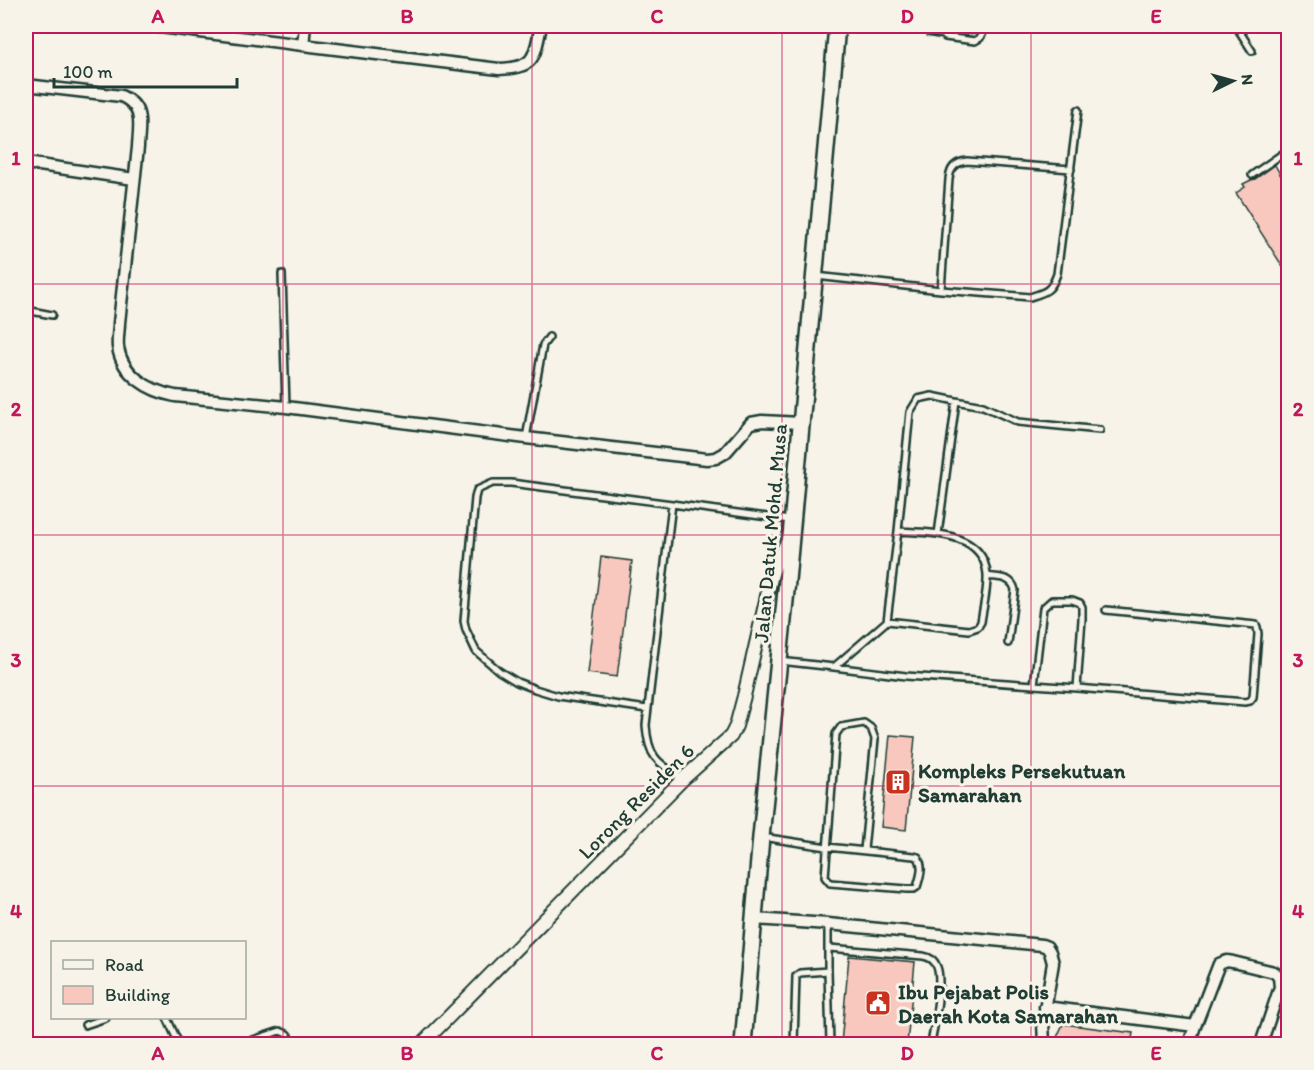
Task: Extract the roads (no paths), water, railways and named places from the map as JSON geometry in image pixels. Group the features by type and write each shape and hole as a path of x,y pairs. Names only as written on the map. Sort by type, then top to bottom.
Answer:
{"main road":[{"name":"Jalan Datuk Mohd. Musa","path":"742,1044 780,661 837,26"}],"street":[{"path":"152,26 499,69 511,69 529,62 534,54 541,26"},
{"path":"303,45 305,26"},
{"path":"26,86 121,96 136,107 140,120 118,345 123,364 138,380 150,388 164,394 707,459 716,458 725,453 751,423 762,421 801,423"},
{"path":"26,163 134,179"},
{"name":"Lorong Residen 6","path":"422,1044 683,779 731,736 744,696 772,574 791,528"},
{"path":"754,919 828,924 1047,947 1053,963 1043,1022 1044,1044"},
{"path":"1189,1044 1219,964 1227,962 1271,972 1279,977 1280,987 1261,1044"},
{"path":"1045,1007 1195,1026"}],"lane":[{"path":"924,26 928,32 944,34 945,37 975,41 980,38 987,26"},
{"path":"1236,26 1252,51"},
{"path":"815,276 1030,297 1043,293 1054,285 1057,274 1078,110"},
{"path":"1252,176 1288,150"},
{"path":"941,290 949,174 953,167 967,161 1071,170"},
{"path":"282,274 286,407"},
{"path":"26,310 52,315"},
{"path":"526,438 543,345 549,337"},
{"path":"834,667 887,621 910,412 918,399 928,396 983,406 1018,422 1100,430"},
{"path":"938,534 956,401"},
{"path":"647,709 558,696 541,691 508,677 476,651 464,621 477,489 490,484 511,483 672,504 791,528"},
{"path":"672,504 647,709 647,735 650,750 663,767 683,779"},
{"path":"887,621 953,629 974,628 981,622 987,576 981,557 969,544 952,536 898,531"},
{"path":"987,576 1006,579 1014,585 1008,643"},
{"path":"1034,685 1043,608 1052,600 1072,600 1080,603 1082,607 1077,688"},
{"path":"780,661 906,676 1245,702 1250,701 1253,697 1258,634 1256,625 1106,610"},
{"path":"761,837 827,847 918,857 921,861 921,868 917,887 907,889 830,883 825,877 827,847 837,731 844,726 864,723 871,728 875,739 864,850"},
{"path":"828,924 830,1044"},
{"path":"829,948 923,956 933,960 938,968 939,982 931,1044"},
{"path":"794,1044 796,976 800,973 828,971"},
{"path":"85,1025 101,1019"},
{"path":"168,1019 179,1044"},
{"path":"241,1044 280,1031 287,1034 294,1044"}],"place":[{"name":"Kompleks Persekutuan Samarahan","path":"898,782"},
{"name":"Ibu Pejabat Polis Daerah Kota Samarahan","path":"878,1003"}]}
